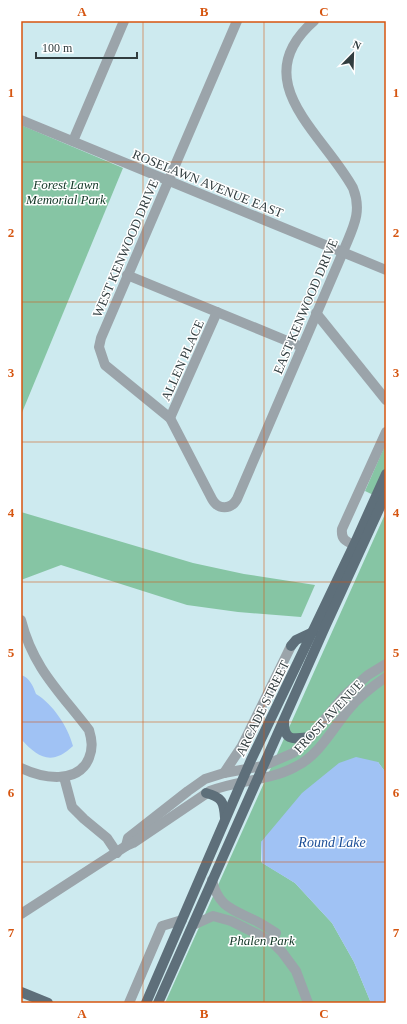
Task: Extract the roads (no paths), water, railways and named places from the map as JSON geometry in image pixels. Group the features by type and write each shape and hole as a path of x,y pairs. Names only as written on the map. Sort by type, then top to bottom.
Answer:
{"main road":[{"path":"358,547 386,474"},
{"path":"358,547 386,494"},
{"name":"ARCADE STREET","path":"146,1003 248,768 358,547"},
{"path":"291,646 296,640 318,628"},
{"name":"ARCADE STREET","path":"158,1003 284,719 318,628"},
{"path":"284,719 284,729 290,738 296,739 310,737"},
{"path":"206,793 220,799 224,806 225,821"},
{"path":"21,992 48,1003"}],"street":[{"path":"73,141 124,21"},
{"name":"WEST KENWOOD DRIVE","path":"170,418 105,365 101,357 99,347 100,338 237,21"},
{"name":"EAST KENWOOD DRIVE","path":"170,418 214,503 223,507 230,506 237,499 357,216 358,209 356,195 350,182 296,107 290,94 287,79 287,67 292,48 302,32 314,21"},
{"name":"ROSELAWN AVENUE EAST","path":"21,120 386,270"},
{"path":"127,275 302,347"},
{"name":"ALLEN PLACE","path":"170,418 217,312"},
{"path":"316,314 386,400"},
{"path":"358,547 346,541 342,535 342,528 386,432"},
{"path":"21,620 28,643 40,669 89,730 92,738 92,747 87,763 81,770 73,774 64,777 39,775 21,768"},
{"path":"224,772 242,746 291,646"},
{"name":"FROST AVENUE","path":"126,846 128,838 205,779 224,772 263,766 293,753 306,742 345,695 368,675 386,664"},
{"name":"FROST AVENUE","path":"126,846 133,843 206,793 223,785 276,775 296,767 309,758 325,741 350,708 376,684 386,677"},
{"path":"64,777 72,807 107,838 117,853"},
{"path":"21,914 126,846"},
{"path":"212,880 218,897 227,906 233,916"},
{"path":"193,925 213,916 233,916 245,922 271,941 282,952 296,971 308,1003"},
{"path":"129,1003 162,926 182,920"}],"water":[{"path":"21,675 29,680 36,694 54,710 68,731 73,746 58,756 52,758 39,755 27,746 21,739"},
{"name":"Round Lake","path":"356,757 378,762 386,773 386,1003 371,1003 354,962 332,923 295,883 262,863 261,842 302,793 339,763"}],"park label":[{"name":"Forest Lawn Memorial Park","path":"66,192"},
{"name":"Phalen Park","path":"262,940"}]}
